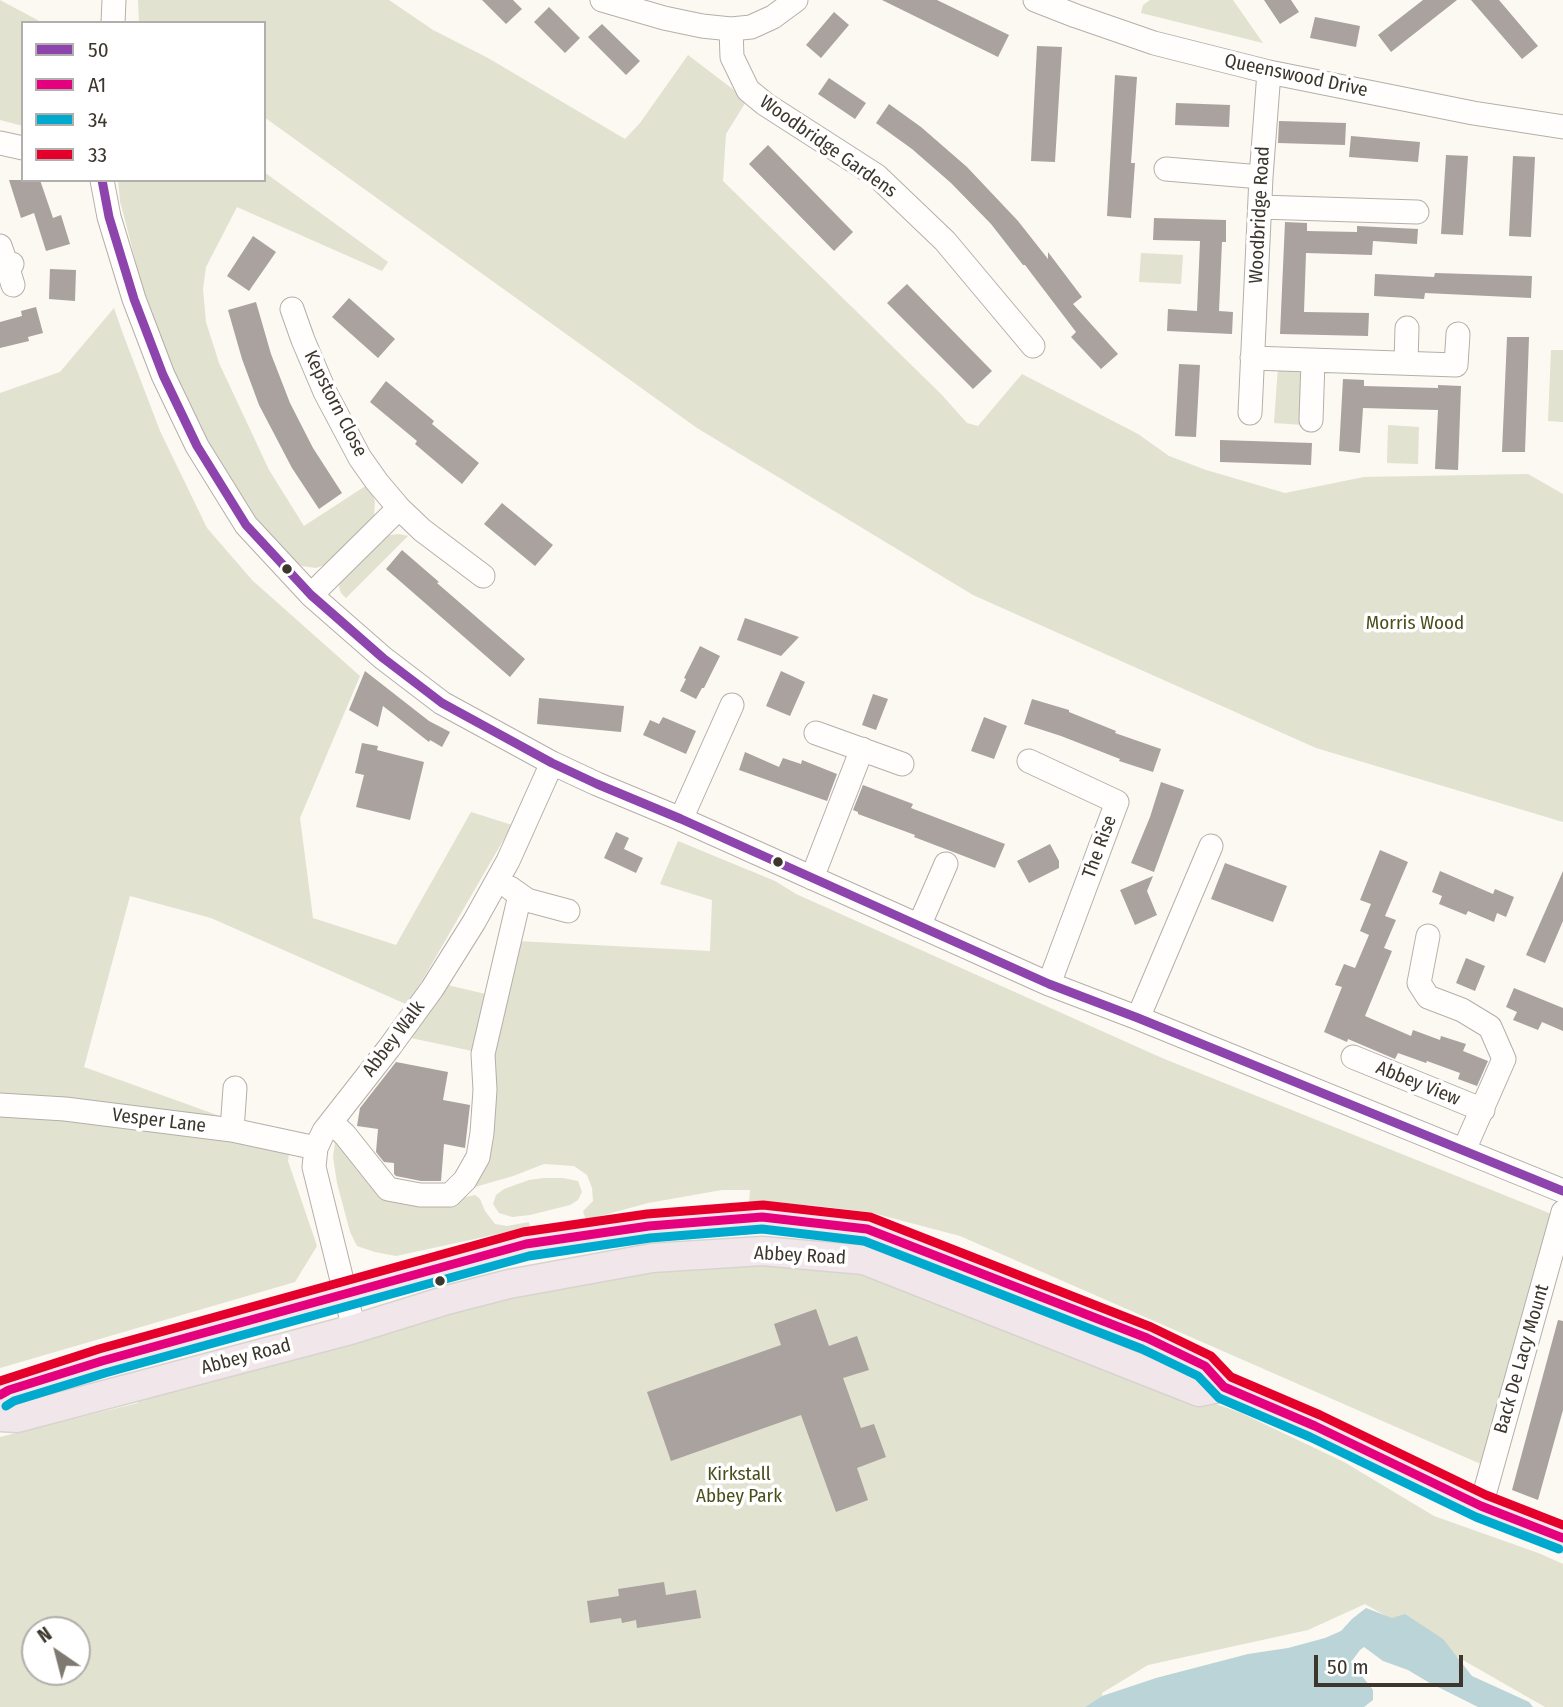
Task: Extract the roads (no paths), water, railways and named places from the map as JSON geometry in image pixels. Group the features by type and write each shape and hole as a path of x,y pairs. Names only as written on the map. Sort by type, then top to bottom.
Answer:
{"main road":[{"path":"0,1395 102,1361 526,1244 649,1226 762,1217 867,1229 1147,1338 1205,1366 1224,1387"},
{"name":"Abbey Road","path":"0,1417 17,1418 354,1329 509,1284 652,1258 762,1251 864,1260 1199,1392 1224,1387 1315,1426 1481,1506 1561,1531"}],"street":[{"path":"113,21 114,0"},
{"path":"602,0 664,18 731,29 751,27 773,17 796,0"},
{"name":"Queenswood Drive","path":"1035,0 1154,43 1269,72 1473,113 1563,127"},
{"name":"Woodbridge Gardens","path":"731,29 732,57 748,90 765,104 877,176 946,241 1033,346"},
{"name":"Woodbridge Road","path":"1250,413 1261,177 1269,72"},
{"path":"0,143 21,148"},
{"path":"1166,169 1261,177"},
{"path":"102,182 109,217 134,299 163,375 197,446 246,525 311,596 383,658 442,703 552,763 597,784 1049,984 1563,1191"},
{"path":"1260,207 1417,212"},
{"name":"Kepstorn Close","path":"292,309 325,392 360,458 377,482 422,530 483,576"},
{"path":"1406,363 1407,328"},
{"path":"1252,358 1456,365 1458,334"},
{"path":"1311,420 1313,360"},
{"path":"311,596 399,508"},
{"path":"681,820 732,705"},
{"path":"817,733 902,764"},
{"path":"812,878 862,749"},
{"name":"The Rise","path":"1028,761 1117,802 1049,984"},
{"name":"Abbey Walk","path":"316,1148 331,1122 432,989 509,861 552,763"},
{"path":"1138,1018 1211,846"},
{"path":"919,926 946,864"},
{"path":"497,880 527,900 568,911"},
{"path":"331,1122 345,1135 388,1189 420,1195 450,1195 465,1180 478,1157 485,1090 483,1054 520,895"},
{"path":"1428,936 1419,983 1428,997 1462,1010 1490,1027 1504,1059 1464,1150"},
{"name":"Abbey View","path":"1353,1057 1483,1110"},
{"path":"232,1130 234,1088"},
{"name":"Vesper Lane","path":"0,1105 65,1109 232,1130 316,1148"},
{"path":"316,1148 314,1167 354,1329"},
{"name":"Back De Lacy Mount","path":"1481,1506 1563,1212"}],"water":[{"path":"1366,1608 1392,1618 1405,1614 1443,1639 1472,1676 1529,1702 1533,1707 1478,1707 1408,1670 1383,1661 1364,1647 1351,1662 1373,1690 1373,1700 1364,1707 1085,1707 1102,1696 1156,1678 1248,1654 1288,1648 1325,1638 1341,1631"}],"park label":[{"name":"Morris Wood","path":"1415,624"},
{"name":"Kirkstall Abbey Park","path":"739,1486"}]}
